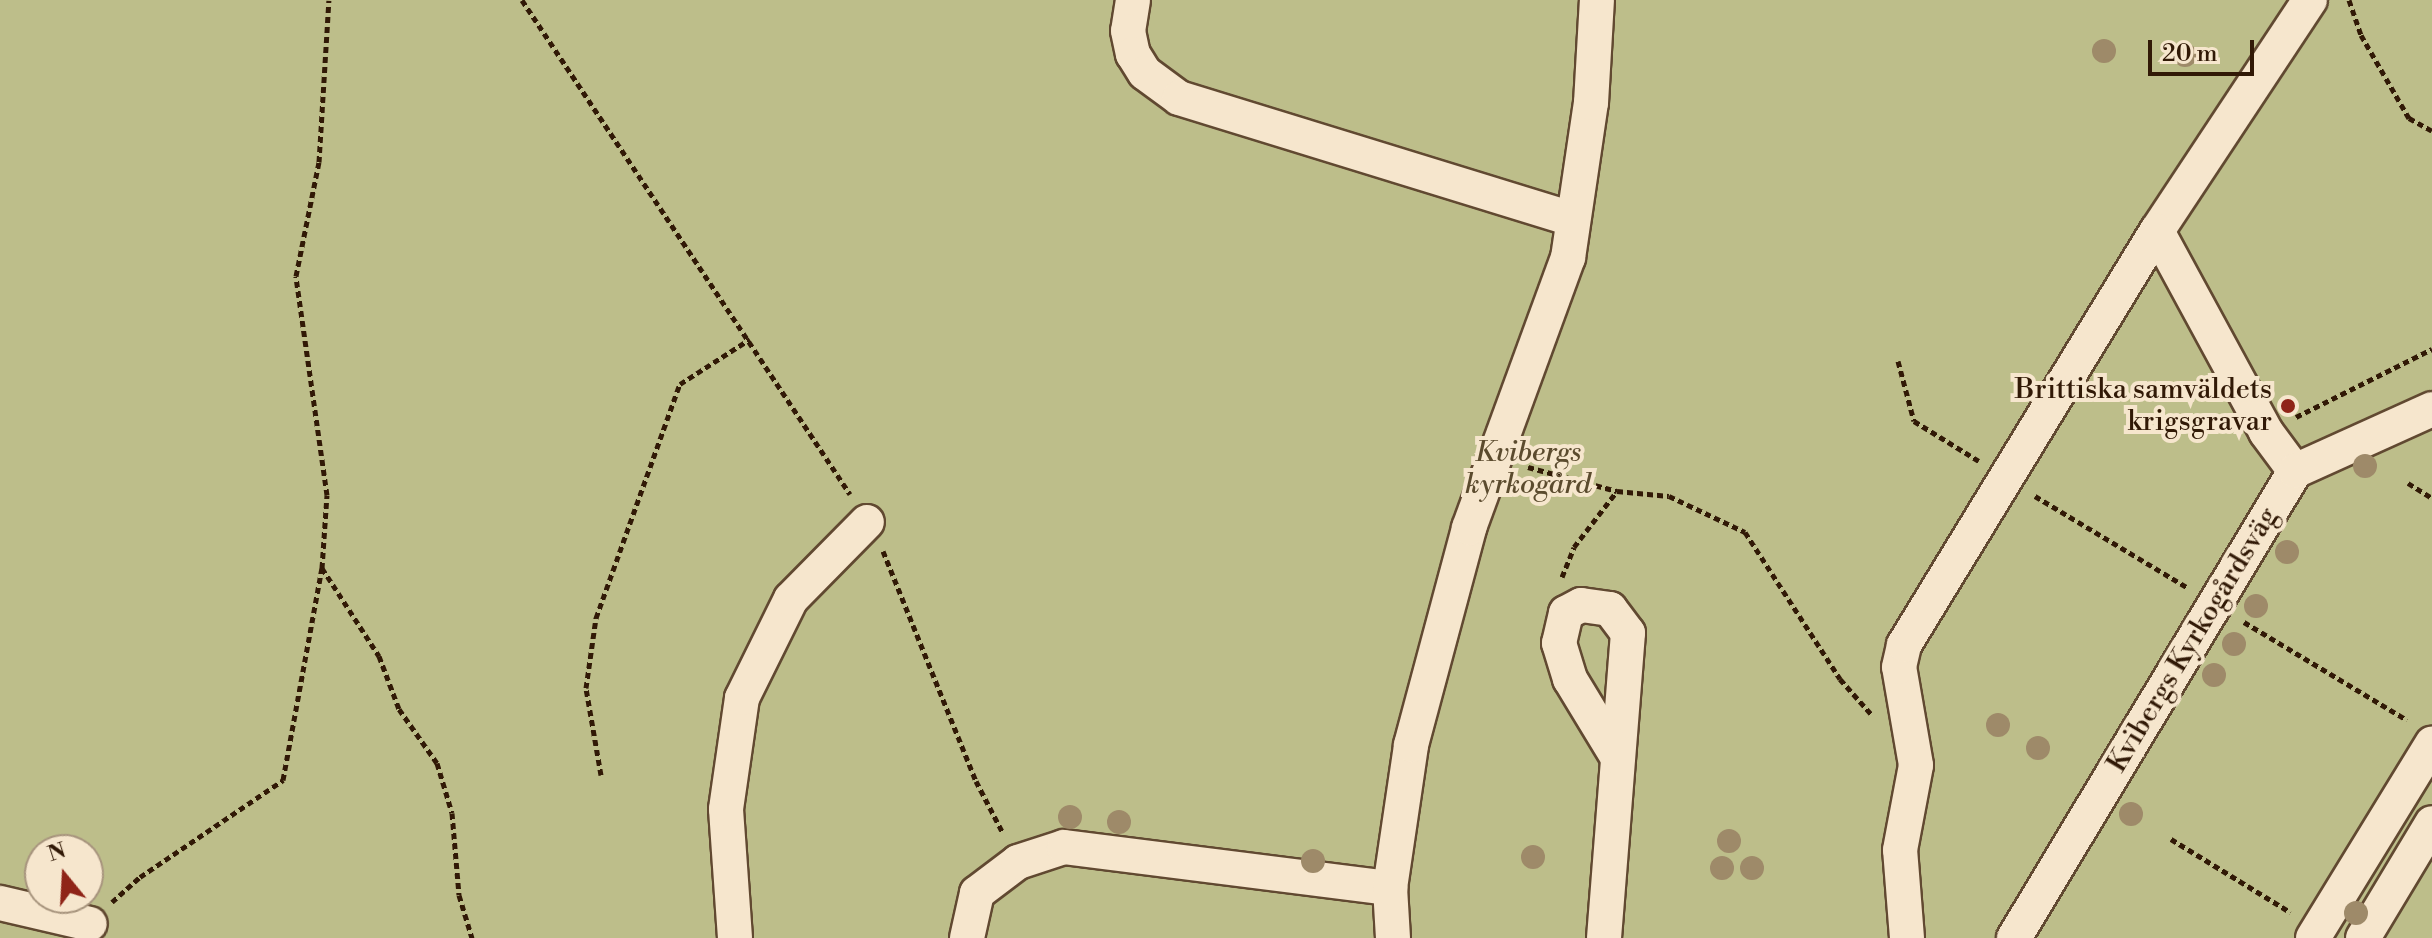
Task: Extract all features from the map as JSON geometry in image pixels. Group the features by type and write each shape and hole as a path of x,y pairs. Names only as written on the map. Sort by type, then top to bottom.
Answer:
{"lane":[{"path":"1133,0 1128,31 1133,54 1145,73 1179,98 1573,219"},
{"path":"1393,938 1390,888 1411,745 1469,528 1568,258 1593,88 1597,0"},
{"path":"1907,938 1900,850 1916,765 1899,667 1904,645 2157,231 2310,0"},
{"path":"2157,231 2266,432 2295,471 2432,409"},
{"name":"Kvibergs Kyrkogårdsväg","path":"2014,938 2295,471"},
{"path":"735,938 726,809 742,698 791,599 867,522"},
{"path":"1604,938 1628,633 1610,609 1581,605 1566,613 1559,643 1570,679 1618,758"},
{"path":"2315,934 2425,735"},
{"path":"2363,938 2432,823"},
{"path":"967,938 977,893 1018,862 1064,847 1390,888"},
{"path":"0,903 90,924"}],"path":[{"path":"90,924 140,877 283,780 322,568 327,495 296,276 319,162 329,0"},
{"path":"522,0 750,339 867,522 976,781 1018,862"},
{"path":"2349,0 2361,35 2409,118 2432,131"},
{"path":"601,775 586,688 596,618 680,384 750,339"},
{"path":"2266,432 2432,349"},
{"path":"1898,361 1914,421 2425,735"},
{"path":"1530,468 1617,491 1669,496 1745,532 1854,698 1914,748"},
{"path":"2408,483 2432,498"},
{"path":"1566,613 1564,566 1617,491"},
{"path":"322,568 379,656 399,709 437,763 452,813 459,895 472,938"},
{"path":"2171,839 2315,934"}],"green space":[{"name":"Kvibergs kyrkogård","path":"0,0 2432,0 2432,938 0,938"}],"place":[{"name":"Brittiska samväldets krigsgravar","path":"2288,406"}]}
